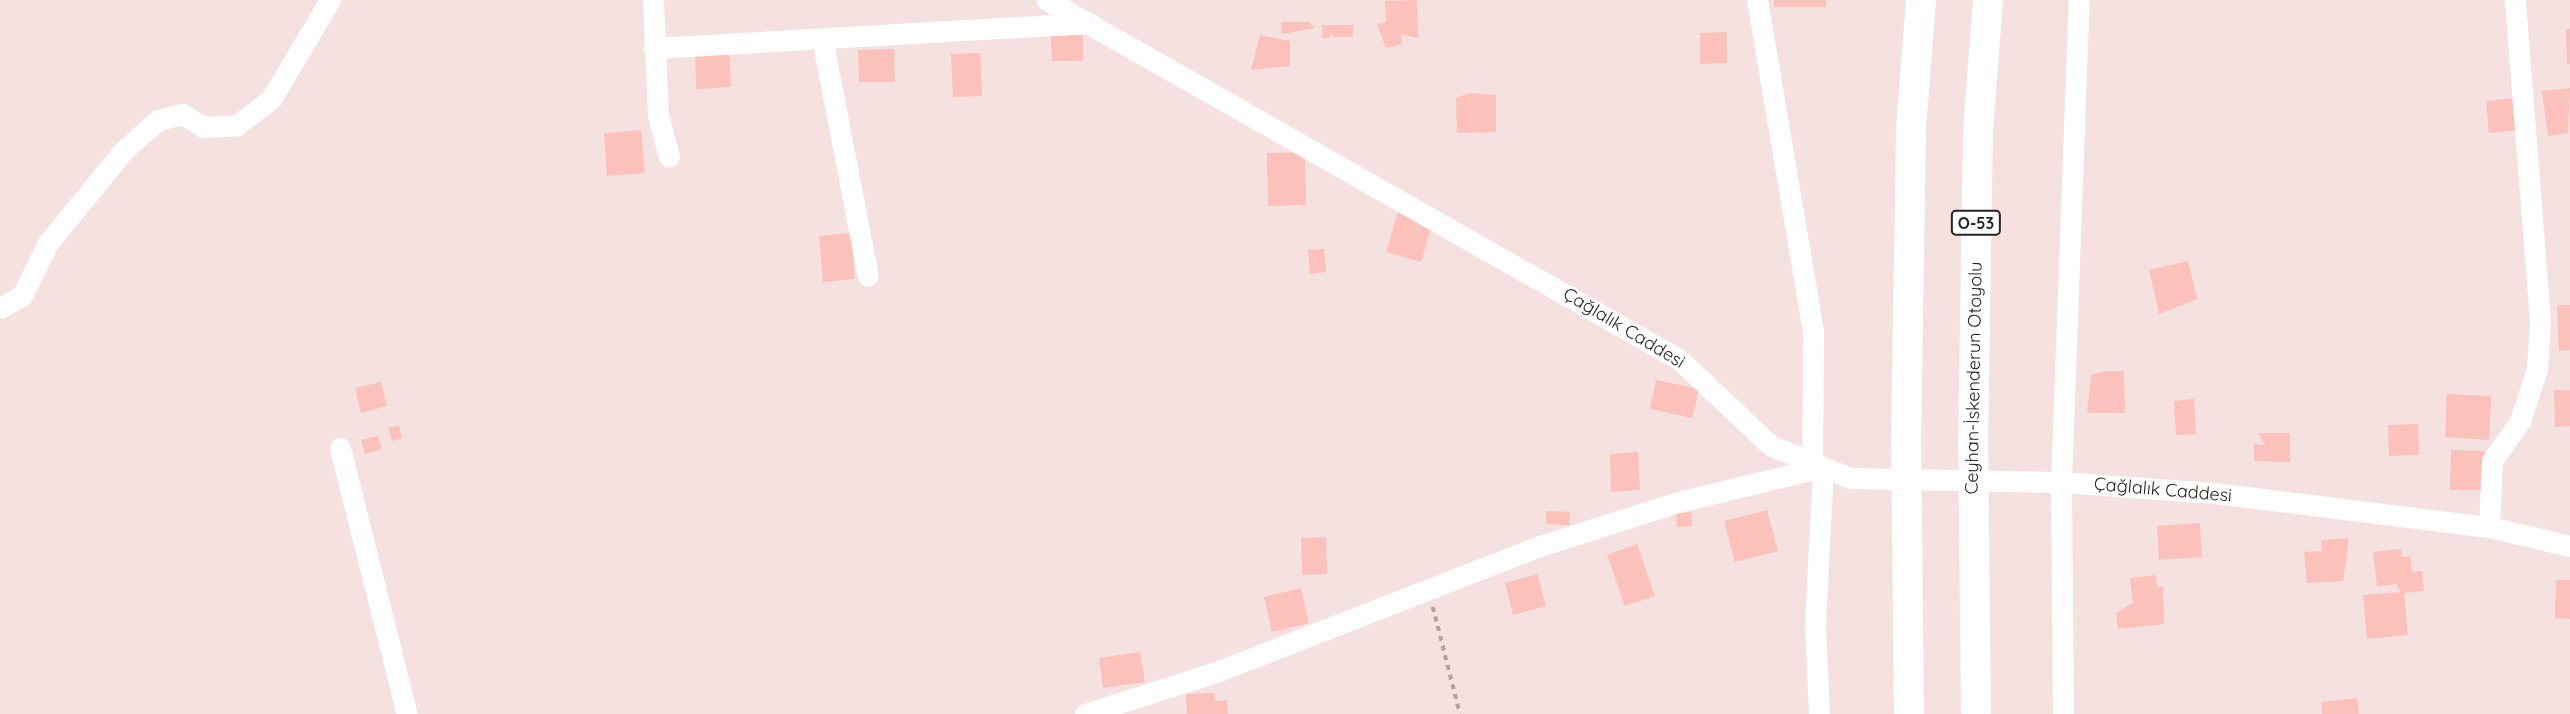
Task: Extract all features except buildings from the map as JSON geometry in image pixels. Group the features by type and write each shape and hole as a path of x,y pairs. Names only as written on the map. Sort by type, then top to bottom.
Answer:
{"highway":[{"path":"1909,714 1905,516 1911,128 1921,0"},
{"name":"Ceyhan-İskenderun Otoyolu","path":"1976,714 1972,516 1978,131 1988,0"}],"street":[{"path":"0,308 22,296 48,243 123,151 158,120 182,114 204,127 237,125 271,99 330,0"},
{"path":"653,0 658,115 668,157"},
{"name":"Çağlalık Caddesi","path":"1047,0 1680,360 1770,445 1850,478 2061,482 2489,527 2570,547"},
{"path":"1757,0 1813,330 1818,465 1815,625 1819,714"},
{"path":"2063,714 2061,482 2079,0"},
{"path":"2489,527 2492,461 2520,421 2537,369 2540,320 2515,0"},
{"path":"654,48 823,43 1089,23"},
{"path":"823,43 868,275"},
{"path":"340,448 407,714"},
{"path":"1085,714 1219,671 1429,588 1678,502 1818,465"}],"path":[{"path":"1429,588 1460,714"}]}
